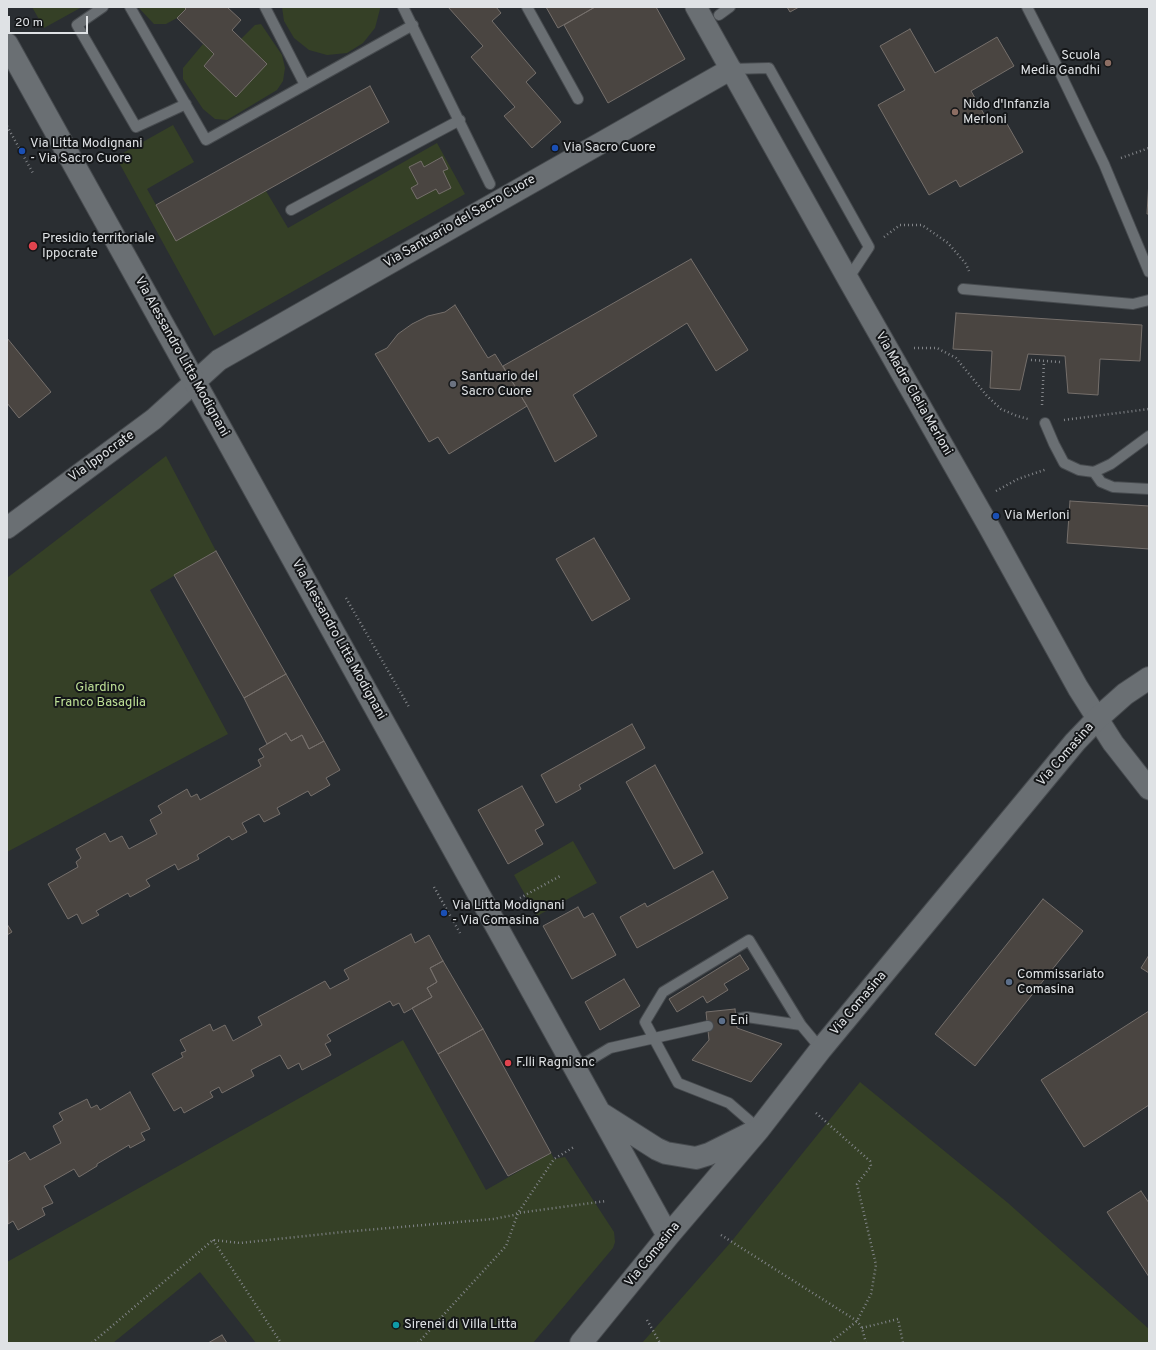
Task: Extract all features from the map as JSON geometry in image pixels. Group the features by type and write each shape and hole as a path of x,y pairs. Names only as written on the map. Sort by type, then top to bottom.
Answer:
{"street":[{"name":"Via Madre Clelia Merloni","path":"696,7 992,532 1078,688 1113,743 1149,789"},
{"name":"Via Alessandro Litta Modignani","path":"7,44 668,1236"},
{"name":"Via Santuario del Sacro Cuore","path":"195,382 219,360 730,69"},
{"name":"Via Ippocrate","path":"7,528 154,419 195,382"},
{"name":"Via Comasina","path":"581,1343 668,1236 759,1129 821,1049 1075,742 1098,718 1125,694 1149,678"},
{"path":"600,1113 657,1149 666,1153 696,1158 709,1154 759,1129"}],"lane":[{"path":"103,7 77,25 136,127 186,104"},
{"path":"130,7 206,140 413,25"},
{"path":"265,7 305,85"},
{"path":"404,7 490,184"},
{"path":"527,7 578,99"},
{"path":"719,15 730,7"},
{"path":"1027,7 1104,164 1149,272"},
{"path":"730,69 769,68 868,247 848,279"},
{"path":"291,210 460,120"},
{"path":"964,289 1133,304 1149,300"},
{"path":"1045,423 1064,463 1079,470 1094,472 1111,464 1149,436"},
{"path":"1094,472 1101,482 1113,487 1149,489"},
{"path":"759,1129 728,1102 678,1082 646,1022 663,992 749,940 801,1025 821,1049"},
{"path":"736,1019 747,1017 801,1025"},
{"path":"575,1069 610,1048 708,1026"}],"path":[{"path":"7,126 34,175"},
{"path":"1104,164 1149,148"},
{"path":"868,247 900,226 922,225 948,243 966,264 978,290"},
{"path":"890,353 918,347 937,348 956,358 987,396 1001,410 1017,416 1045,423 1149,409"},
{"path":"1031,360 1060,362"},
{"path":"1044,361 1042,409 1045,423"},
{"path":"994,492 1018,478 1064,463"},
{"path":"346,598 409,707"},
{"path":"520,898 562,875"},
{"path":"434,887 460,933"},
{"path":"816,1113 870,1161 871,1166 857,1184 876,1265 871,1294 857,1321 830,1343"},
{"path":"418,1343 506,1246 518,1214 554,1159 574,1147"},
{"path":"92,1343 213,1240 240,1243 343,1232 493,1219 606,1201"},
{"path":"721,1235 857,1321 862,1328 866,1343"},
{"path":"213,1240 280,1343"},
{"path":"862,1328 898,1319 903,1343"},
{"path":"646,1320 660,1343"}],"green space":[{"path":"32,7 82,7 44,28"},
{"path":"138,7 184,7 186,9 177,18 166,24 154,24"},
{"path":"282,7 380,7 380,9 375,28 363,43 347,53 327,55 309,50 294,38 284,21"},
{"path":"261,24 282,55 285,68 283,81 277,90 227,120 215,119 203,109 183,79 183,68 203,44 214,54 204,66 241,39 255,25"},
{"path":"173,125 194,162 147,189 176,240 266,191 288,228 437,143 465,194 214,336 116,157"},
{"name":"Giardino Franco Basaglia","path":"166,456 216,551 150,590 228,734 7,852 7,578"},
{"path":"573,841 597,883 537,916 514,875"},
{"path":"403,1040 486,1190 551,1153 554,1159 565,1157 614,1232 615,1242 613,1248 533,1343 256,1343 200,1272 113,1343 7,1343 7,1262"},
{"path":"860,1082 1008,1203 1149,1329 1149,1343 642,1343 731,1242"}],"building":[{"path":"184,7 227,7 241,20 232,30 267,64 236,97 204,66 214,54 177,18 186,9"},
{"path":"448,7 496,7 501,13 492,21 536,73 526,82 561,122 532,148 504,116 515,107 471,57 483,46"},
{"path":"546,7 595,7 558,28"},
{"path":"595,7 656,7 685,59 608,103 564,25"},
{"path":"787,7 799,7 790,12"},
{"path":"910,29 935,73 997,37 1014,66 971,91 989,123 1002,115 1023,152 960,187 956,180 929,195 878,105 905,90 880,46"},
{"path":"370,86 389,122 176,241 156,205"},
{"path":"442,157 448,169 443,171 451,188 439,194 436,189 417,199 411,188 418,184 409,167 421,161 424,167"},
{"path":"1149,180 1149,214 1147,214"},
{"path":"691,259 748,350 716,371 687,323 573,395 597,436 555,462 527,406 503,366"},
{"name":"Santuario del Sacro Cuore","path":"455,305 488,358 495,354 527,406 449,454 438,437 429,442 375,354 387,348 398,334 412,324 428,316 445,312"},
{"path":"956,313 1142,325 1140,361 1100,359 1098,395 1068,393 1065,356 1028,354 1020,390 990,388 992,351 953,349"},
{"path":"7,338 51,392 19,418 7,403"},
{"path":"1070,501 1149,506 1149,549 1067,543"},
{"path":"594,538 630,599 592,621 556,559"},
{"path":"216,551 286,674 244,698 174,575"},
{"path":"286,674 324,741 309,749 302,735 291,741 286,733 267,744 244,698"},
{"path":"632,724 645,748 579,785 581,789 556,803 541,775"},
{"path":"286,733 291,741 302,735 309,749 324,741 340,770 326,778 330,785 311,796 308,791 277,808 280,814 264,822 259,814 242,823 247,832 232,840 229,836 197,855 199,859 178,870 175,864 146,880 150,886 130,897 128,893 96,911 99,915 82,924 77,914 68,919 48,884 78,867 76,862 81,858 76,849 105,833 110,842 122,836 129,849 157,834 150,820 162,813 158,806 187,789 191,797 197,794 200,800 261,766 258,760 264,757 259,749"},
{"path":"655,765 703,853 674,869 626,782"},
{"path":"522,786 544,825 535,830 543,844 508,864 478,810"},
{"path":"713,871 728,898 637,948 620,917 645,903 647,907"},
{"name":"Commissariato Comasina","path":"1043,899 1083,931 975,1066 935,1034"},
{"path":"578,907 584,918 593,913 616,955 572,979 543,926"},
{"path":"7,924 12,932 7,935"},
{"path":"411,934 415,943 429,935 443,961 430,968 437,982 427,988 432,997 404,1013 399,1003 393,1006 390,1001 327,1035 331,1041 325,1044 331,1055 302,1070 299,1063 288,1069 280,1055 251,1070 254,1076 222,1093 219,1087 210,1092 213,1097 184,1113 181,1107 174,1111 152,1074 183,1057 181,1053 186,1051 180,1040 210,1024 213,1031 225,1025 233,1041 262,1025 258,1017 325,981 330,989 349,979 344,970"},
{"path":"740,955 749,969 724,984 728,990 707,1003 703,996 677,1012 669,999"},
{"path":"1149,955 1149,973 1141,968"},
{"path":"443,961 483,1029 438,1054 412,1008 432,997 427,988 437,982 430,968"},
{"path":"624,979 640,1006 600,1030 585,1002"},
{"path":"735,1009 737,1028 782,1044 751,1082 692,1060 709,1040 706,1012"},
{"path":"1149,1011 1149,1105 1084,1147 1041,1080"},
{"path":"483,1029 551,1153 508,1176 438,1054"},
{"path":"130,1092 150,1129 141,1133 145,1140 130,1148 129,1145 97,1164 97,1166 79,1177 74,1169 44,1186 53,1203 42,1208 45,1215 18,1230 13,1221 8,1224 7,1162 25,1152 30,1160 61,1143 53,1126 63,1120 59,1113 87,1099 91,1108 97,1105 100,1110"},
{"path":"1141,1191 1149,1203 1149,1277 1107,1212"},
{"path":"222,1335 227,1343 208,1343"}],"place":[{"name":"Scuola Media Gandhi","path":"1108,63"},
{"name":"Nido d'Infanzia Merloni","path":"955,112"},
{"name":"Via Sacro Cuore","path":"555,148"},
{"name":"Via Litta Modignani - Via Sacro Cuore","path":"22,151"},
{"name":"Presidio territoriale Ippocrate","path":"33,246"},
{"name":"Santuario del Sacro Cuore","path":"453,384"},
{"name":"Via Merloni","path":"996,516"},
{"name":"Via Litta Modignani - Via Comasina","path":"444,913"},
{"name":"Commissariato Comasina","path":"1009,982"},
{"name":"Eni","path":"722,1021"},
{"name":"F.lli Ragni snc","path":"508,1063"},
{"name":"Sirenei di Villa Litta","path":"396,1325"}]}
